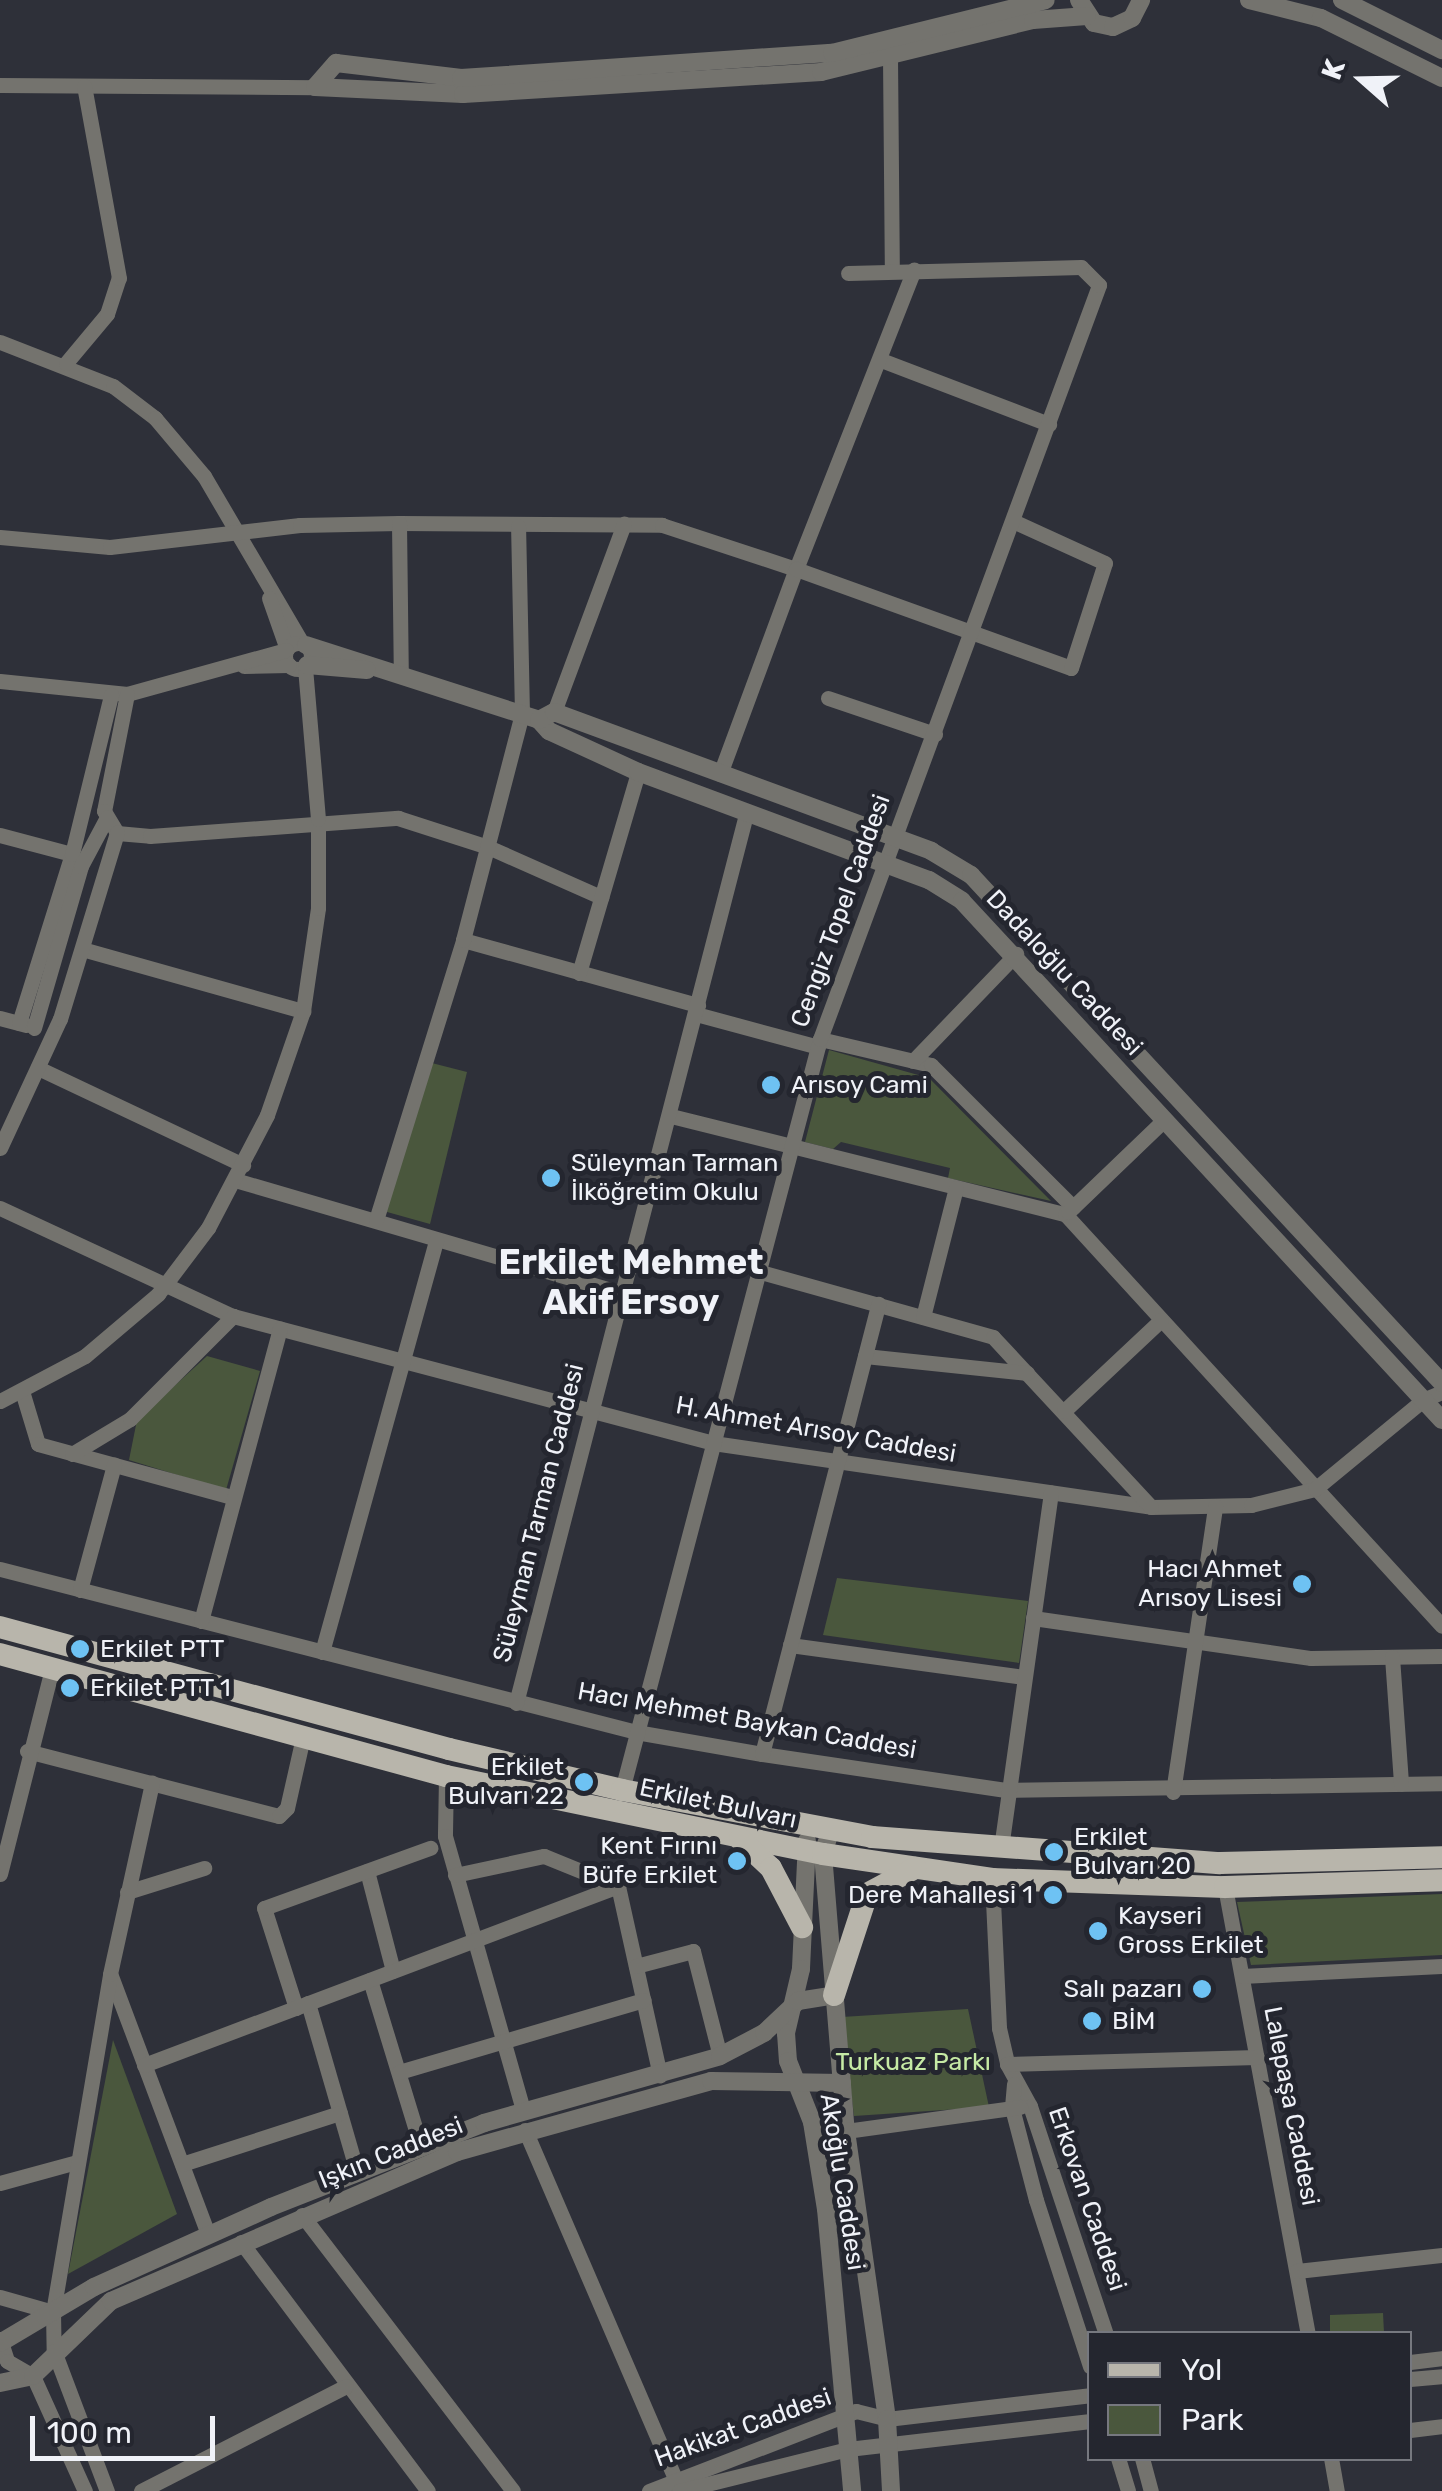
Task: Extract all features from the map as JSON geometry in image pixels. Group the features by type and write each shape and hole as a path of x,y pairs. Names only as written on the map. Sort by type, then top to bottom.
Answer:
{"main road":[{"name":"Erkilet Bulvarı","path":"0,1627 622,1790 821,1828 1000,1848 1220,1863 1442,1857"},
{"name":"Erkilet Bulvarı","path":"0,1654 446,1776 814,1852 915,1868 992,1879 1225,1887 1442,1880"},
{"path":"738,1837 771,1868 802,1927"},
{"path":"834,1995 867,1894 915,1868"}],"street":[{"path":"315,87 336,64 460,78 832,52 1046,0"},
{"path":"0,85 315,87 463,94 821,72 1083,8 1113,27 1140,4 1160,0"},
{"path":"1249,0 1320,18 1442,78"},
{"path":"1342,0 1442,50"},
{"path":"890,57 892,270"},
{"path":"66,363 107,314 119,278 84,86"},
{"name":"Cengiz Topel Caddesi","path":"622,1790 819,1043 1098,291 1095,275 1081,267 848,273"},
{"path":"720,774 914,269"},
{"path":"0,342 66,363 113,386 156,418 237,531 268,588 297,656 319,826 318,908 303,1011 239,1173 164,1288 97,1347 0,1401"},
{"path":"880,360 1049,424"},
{"path":"0,538 110,547 237,531 400,523 624,524 692,531 1070,668 1106,573 1100,557 1013,521"},
{"path":"397,674 400,523"},
{"path":"376,1220 488,847 539,715 624,524"},
{"path":"518,526 539,715"},
{"path":"0,681 119,694 297,656"},
{"name":"Dadaloğlu Caddesi","path":"297,656 397,674 539,715 720,774 944,857 985,887 1442,1383"},
{"path":"26,1025 82,866 107,817 108,774 119,694"},
{"path":"26,1025 119,694"},
{"path":"828,698 935,734"},
{"name":"Dadaloğlu Caddesi","path":"539,715 548,732 638,772 883,863 962,901 1016,954 1442,1420"},
{"path":"579,973 638,772"},
{"name":"Süleyman Tarman Caddesi","path":"516,1702 590,1409 671,1116 746,814"},
{"path":"107,817 118,832"},
{"path":"118,832 319,826 398,818 488,847 601,897"},
{"path":"0,1148 54,1034 118,832"},
{"path":"0,834 72,854"},
{"path":"463,940 819,1043 931,1065 1069,1211 1161,1320 1442,1626"},
{"path":"82,949 303,1011"},
{"path":"913,1061 1016,954"},
{"path":"0,1018 54,1034"},
{"path":"38,1068 239,1173 436,1240 622,1293"},
{"path":"671,1116 956,1188 1069,1211"},
{"path":"1069,1211 1164,1119"},
{"path":"923,1317 956,1188"},
{"name":"H. Ahmet Arısoy Caddesi","path":"0,1208 164,1288 232,1316 713,1443 837,1465 1152,1507 1251,1505 1315,1489 1424,1400 1442,1392"},
{"path":"322,1652 436,1240"},
{"path":"757,1271 993,1337 1152,1507"},
{"path":"762,1754 878,1304"},
{"path":"72,1454 130,1419 232,1316"},
{"path":"1064,1411 1161,1320"},
{"path":"201,1621 280,1328"},
{"path":"865,1356 1027,1373"},
{"path":"22,1391 38,1444 232,1497"},
{"path":"80,1590 114,1465"},
{"path":"1000,1848 1052,1493"},
{"path":"1174,1792 1215,1506"},
{"name":"Hacı Mehmet Baykan Caddesi","path":"0,1569 636,1732 762,1754 1006,1790 1174,1792 1442,1783"},
{"path":"1032,1618 1311,1658 1442,1656"},
{"path":"790,1645 1024,1677"},
{"path":"1392,1656 1400,1784"},
{"path":"0,1874 27,1750 52,1668"},
{"path":"27,1750 279,1816 287,1808 303,1737"},
{"path":"446,1776 445,1836 471,1941 524,2120 678,2486"},
{"path":"107,2491 54,2351 53,2312 110,1974 152,1784"},
{"name":"Akoğlu Caddesi","path":"821,1828 791,2004 788,2061 803,2086 826,2209 852,2491"},
{"path":"357,2172 302,2005 264,1908 430,1848"},
{"name":"Akoğlu Caddesi","path":"814,1852 834,1995 846,2131 887,2419 891,2491"},
{"path":"455,1875 544,1856 618,1886"},
{"path":"127,1892 204,1868"},
{"path":"367,1871 393,1971"},
{"name":"Erkovan Caddesi","path":"992,1879 998,2028 1006,2064 1030,2106 1105,2331"},
{"path":"144,2065 618,1886"},
{"path":"618,1886 660,2075"},
{"name":"Lalepaşa Caddesi","path":"1225,1887 1307,2331"},
{"path":"636,1966 692,1951 720,2056"},
{"path":"1242,1976 1442,1966"},
{"path":"110,1974 208,2234"},
{"path":"370,1980 422,2147"},
{"path":"791,2004 834,1995"},
{"path":"398,2072 644,2000"},
{"name":"Işkın Caddesi","path":"33,2376 54,2351 111,2301 524,2120 720,2056 764,2032 791,2004"},
{"path":"1006,2064 1257,2057"},
{"name":"Işkın Caddesi","path":"0,2341 208,2234 422,2147 524,2120 712,2081 803,2086 842,2083"},
{"name":"Erkovan Caddesi","path":"1014,2084 1012,2108 1087,2356"},
{"path":"846,2131 1030,2106"},
{"path":"182,2164 340,2113"},
{"path":"0,2183 77,2162"},
{"path":"302,2216 513,2491"},
{"path":"241,2242 428,2491"},
{"path":"1297,2271 1442,2255"},
{"path":"0,2297 53,2312"},
{"path":"0,2341 8,2361 33,2376 85,2491"},
{"path":"1412,2362 1442,2358"},
{"path":"0,2384 33,2376"},
{"path":"1412,2379 1442,2376"},
{"path":"141,2491 346,2386"},
{"name":"Hakikat Caddesi","path":"678,2486 871,2410 887,2419 1087,2395"},
{"name":"Hakikat Caddesi","path":"648,2491 848,2449 1087,2421"},
{"path":"1412,2430 1442,2426"},
{"path":"1119,2461 1128,2491"},
{"path":"1143,2461 1151,2491"},
{"path":"1332,2461 1337,2491"}],"green space":[{"path":"829,1050 929,1078 1051,1201 948,1178 950,1168 841,1142 833,1149 805,1142"},
{"path":"420,1060 467,1072 430,1224 380,1210"},
{"path":"207,1356 260,1371 226,1490 129,1460 137,1420"},
{"path":"837,1578 1028,1601 1019,1663 823,1635"},
{"path":"1442,1894 1442,1955 1251,1965 1237,1902"},
{"name":"Turkuaz Parkı","path":"968,2009 989,2107 854,2116 842,2017"},
{"path":"113,2040 177,2214 68,2274"},
{"path":"1383,2313 1384,2331 1330,2331 1330,2315"}],"place":[{"name":"Arısoy Cami","path":"771,1085"},
{"name":"Süleyman Tarman İlköğretim Okulu","path":"551,1178"},
{"name":"Hacı Ahmet Arısoy Lisesi","path":"1302,1584"},
{"name":"Erkilet PTT","path":"80,1649"},
{"name":"Erkilet PTT 1","path":"70,1688"},
{"name":"Erkilet Bulvarı 22","path":"584,1782"},
{"name":"Erkilet Bulvarı 20","path":"1054,1852"},
{"name":"Kent Fırını Büfe Erkilet","path":"737,1861"},
{"name":"Dere Mahallesi 1","path":"1053,1895"},
{"name":"Kayseri Gross Erkilet","path":"1098,1931"},
{"name":"Salı pazarı","path":"1202,1989"},
{"name":"BİM","path":"1092,2021"}],"district":[{"name":"Erkilet Mehmet Akif Ersoy","path":"631,1282"}]}
